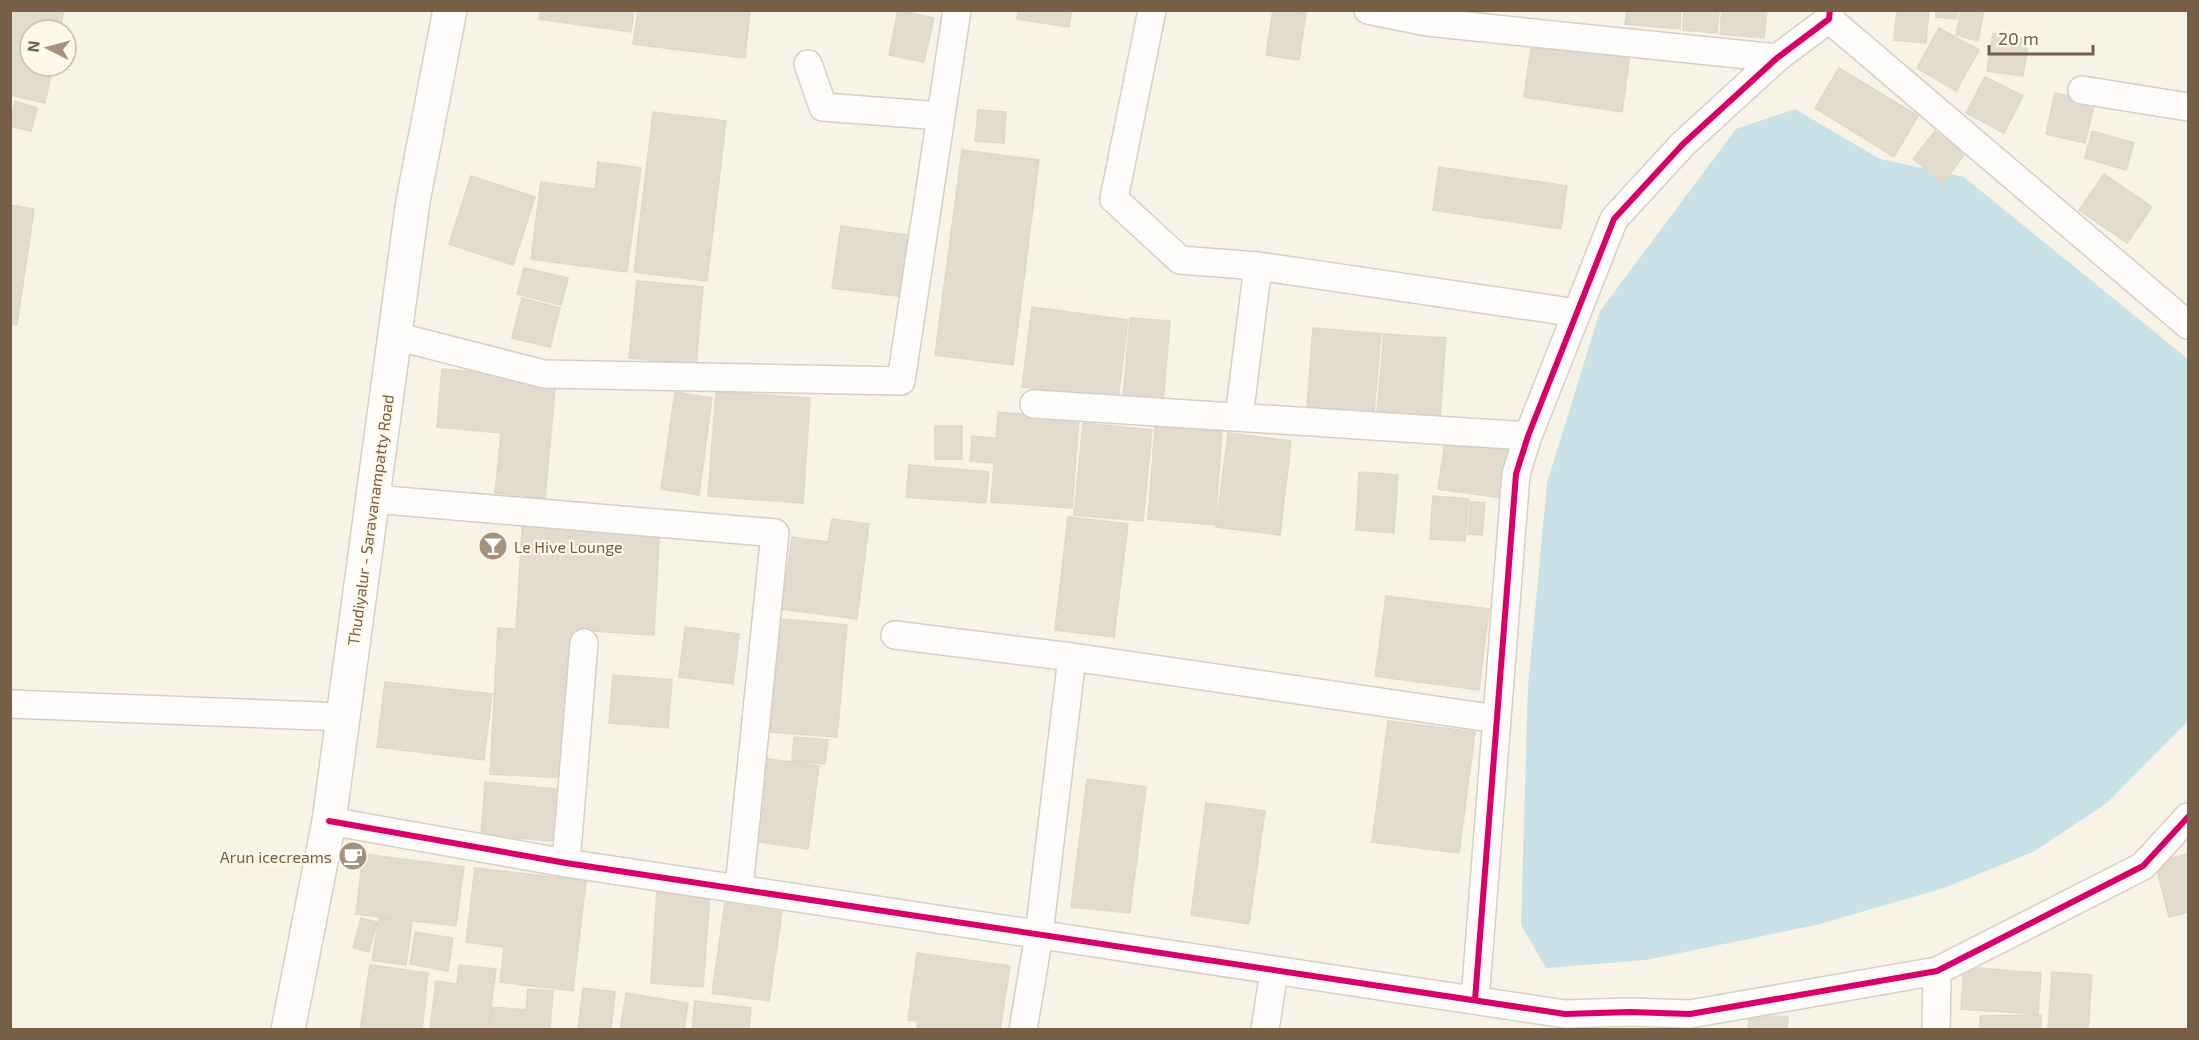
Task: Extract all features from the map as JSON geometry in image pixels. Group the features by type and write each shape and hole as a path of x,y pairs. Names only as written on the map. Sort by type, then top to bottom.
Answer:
{"main road":[{"name":"Thudiyalur - Saravanampatty Road","path":"288,1029 329,821 413,201 450,10"}],"street":[{"path":"395,336 544,374 901,381 957,10"},
{"path":"1152,10 1114,199 1180,260 1258,266 1576,313"},
{"path":"1368,10 1427,22 1777,58"},
{"path":"1475,1000 1516,474 1528,436 1614,219 1683,144 1777,58 1829,15 2188,325"},
{"path":"808,64 823,107 941,116"},
{"path":"2082,90 2188,107"},
{"path":"1239,417 1258,266"},
{"path":"1034,404 1528,436"},
{"path":"373,499 776,533 739,888"},
{"path":"895,635 1072,657 1497,719"},
{"path":"566,863 584,643"},
{"path":"1023,1029 1039,935 1072,657"},
{"path":"10,704 343,717"},
{"path":"329,821 566,863 1565,1014 1629,1020 1690,1014 1937,971 2143,866 2188,817"},
{"path":"1265,1029 1274,971"},
{"path":"1936,1029 1937,971"}],"water":[{"path":"1795,109 1880,159 1964,177 2188,359 2188,719 2107,803 2033,852 1944,888 1816,925 1646,960 1546,968 1521,925 1528,686 1547,483 1600,311 1736,129"}],"building":[{"path":"10,10 64,10 62,18 18,18 18,78 50,78 45,103 10,95"},
{"path":"541,10 634,10 631,32 539,19"},
{"path":"638,10 750,10 745,58 633,44"},
{"path":"898,10 934,18 924,62 889,55"},
{"path":"1018,10 1072,10 1069,27 1017,19"},
{"path":"1273,10 1306,13 1299,60 1266,55"},
{"path":"1627,10 1681,10 1680,29 1625,24"},
{"path":"1684,10 1719,10 1717,33 1683,30"},
{"path":"1722,10 1767,10 1764,38 1720,34"},
{"path":"1897,10 1929,10 1926,43 1894,40"},
{"path":"1936,10 1958,10 1957,19 1936,17"},
{"path":"1961,10 1984,10 1978,41 1956,35"},
{"path":"1939,28 1979,50 1956,91 1917,68"},
{"path":"1993,33 2029,39 2023,76 1987,71"},
{"path":"1532,41 1630,55 1622,112 1524,97"},
{"path":"1839,68 1918,116 1894,157 1815,108"},
{"path":"1985,77 2023,96 2004,133 1966,113"},
{"path":"2055,93 2095,102 2085,143 2046,134"},
{"path":"15,101 37,108 31,131 10,126"},
{"path":"978,110 1006,112 1004,143 975,141"},
{"path":"653,112 726,121 707,281 634,272"},
{"path":"1935,131 1965,154 1943,183 1913,159"},
{"path":"2092,131 2134,143 2126,170 2085,158"},
{"path":"962,150 1039,160 1013,365 935,355"},
{"path":"598,162 641,168 627,272 531,259 541,182 595,189"},
{"path":"1439,167 1567,186 1561,229 1433,210"},
{"path":"2104,174 2152,207 2127,243 2079,210"},
{"path":"471,176 535,197 513,265 449,244"},
{"path":"10,205 34,209 17,325 10,324"},
{"path":"841,226 913,236 904,297 832,288"},
{"path":"524,268 568,278 561,305 517,294"},
{"path":"637,281 703,287 696,364 629,358"},
{"path":"522,298 560,308 550,347 512,338"},
{"path":"1032,307 1128,320 1118,400 1022,387"},
{"path":"1130,318 1170,321 1163,403 1123,399"},
{"path":"1313,328 1381,334 1374,412 1307,407"},
{"path":"1384,334 1446,338 1440,417 1377,412"},
{"path":"442,369 556,379 545,498 495,493 501,433 437,427"},
{"path":"675,392 712,398 699,495 661,489"},
{"path":"716,392 810,398 803,503 708,496"},
{"path":"998,412 1079,419 1072,508 991,502 994,463 970,461 972,436 996,438"},
{"path":"1083,423 1152,430 1143,521 1074,515"},
{"path":"935,426 962,426 962,459 935,459"},
{"path":"1155,427 1222,432 1215,525 1148,519"},
{"path":"1228,433 1291,441 1280,535 1216,527"},
{"path":"1445,442 1508,450 1502,498 1438,489"},
{"path":"909,465 989,472 986,503 906,497"},
{"path":"1359,472 1398,475 1394,533 1356,530"},
{"path":"1433,496 1469,499 1465,541 1430,539"},
{"path":"1471,502 1485,503 1482,535 1468,534"},
{"path":"523,516 660,524 654,635 576,630 568,778 490,774 498,628 516,629"},
{"path":"1068,517 1128,524 1114,637 1055,630"},
{"path":"832,519 869,524 857,619 782,609 792,537 828,542"},
{"path":"1386,596 1489,609 1479,690 1375,676"},
{"path":"780,619 847,625 837,737 770,732"},
{"path":"685,627 739,634 733,684 679,677"},
{"path":"613,675 672,680 668,728 609,723"},
{"path":"385,682 492,694 484,760 377,747"},
{"path":"1388,721 1475,732 1459,853 1372,842"},
{"path":"794,737 828,740 825,764 792,761"},
{"path":"762,758 819,766 808,849 751,841"},
{"path":"1087,779 1146,787 1130,913 1071,907"},
{"path":"485,782 556,789 552,841 481,835"},
{"path":"1206,803 1265,811 1249,924 1191,915"},
{"path":"363,854 464,867 456,926 356,914"},
{"path":"2188,854 2188,912 2169,917 2155,862"},
{"path":"475,868 586,881 573,991 500,982 504,947 466,942"},
{"path":"657,891 710,894 703,987 651,983"},
{"path":"725,903 782,912 769,1001 712,993"},
{"path":"361,918 377,922 369,952 353,948"},
{"path":"379,918 412,923 406,965 372,960"},
{"path":"415,932 453,938 448,971 410,964"},
{"path":"917,953 1010,966 1000,1030 917,1030 918,1021 908,1020"},
{"path":"370,965 428,973 422,1030 360,1030"},
{"path":"459,965 496,969 488,1030 430,1030 436,981 457,984"},
{"path":"1964,967 2041,973 2038,1014 1961,1009"},
{"path":"2052,972 2092,975 2088,1030 2048,1030"},
{"path":"583,988 615,992 611,1030 578,1030"},
{"path":"528,989 553,991 550,1030 490,1030 492,1007 526,1010"},
{"path":"626,993 688,1003 684,1030 620,1030"},
{"path":"695,1001 751,1008 749,1030 692,1030"},
{"path":"1749,1015 1788,1017 1787,1030 1748,1030"},
{"path":"2041,1015 2041,1030 1980,1030 1980,1016"}],"cycle path":[{"path":"1475,1000 1516,474 1528,436 1614,219 1683,144 1777,58 1829,19 1830,10"},
{"path":"329,821 566,863 1565,1014 1630,1012 1690,1014 1937,971 2143,866 2188,817"}],"place":[{"name":"Le Hive Lounge","path":"493,546"},
{"name":"Arun icecreams","path":"353,856"}]}
